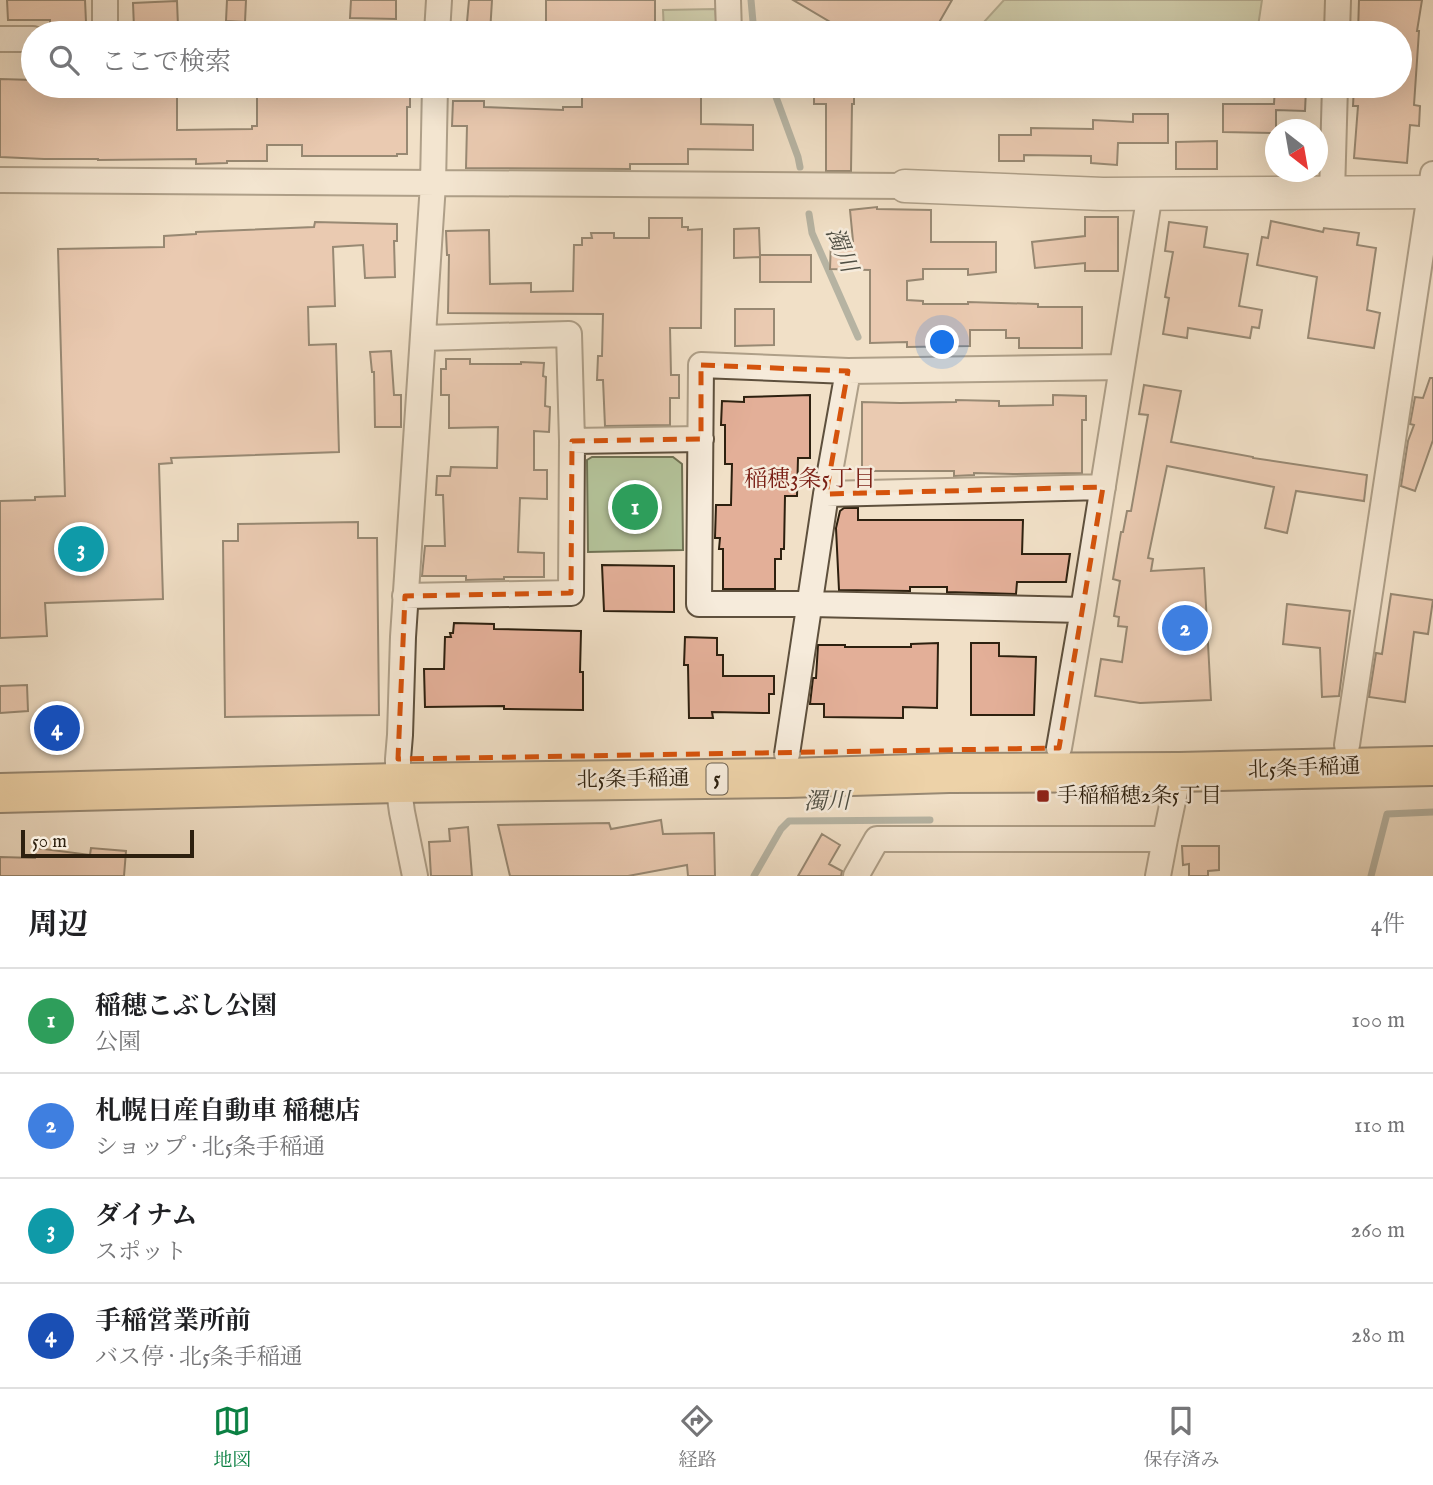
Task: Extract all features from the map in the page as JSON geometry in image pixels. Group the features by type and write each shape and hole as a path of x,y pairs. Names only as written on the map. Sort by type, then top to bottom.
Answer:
{"highway":[{"name":"北5条手稲通","path":"0,793 398,771 787,754 1433,743"},
{"name":"北5条手稲通","path":"0,767 787,778 1433,766"}],"street":[{"path":"105,21 106,0"},
{"path":"438,21 439,0"},
{"path":"728,0 729,21"},
{"path":"1337,21 1338,0"},
{"path":"0,39 21,39"},
{"path":"415,876 398,771 405,596 433,184 435,98"},
{"path":"1332,193 1335,98"},
{"path":"0,180 905,186 1103,194 1332,193 1432,186 1347,745"},
{"path":"1059,748 1150,193"},
{"path":"405,596 571,593 572,440 569,334 423,338"},
{"path":"1083,610 699,604 701,365 848,371 1122,367"},
{"path":"787,754 848,371"},
{"path":"572,440 701,439"},
{"path":"827,494 1102,487"},
{"path":"1158,876 1179,772"},
{"path":"856,876 877,839 1165,839"}],"highlighted area":[{"path":"701,365 848,371 826,494 1103,487 1059,748 398,759 405,596 571,593 572,441 701,439"}],"green space":[{"path":"1004,0 1262,0 1259,21 985,21"},
{"path":"715,9 716,21 663,21 663,10"},
{"path":"592,457 673,457 682,464 683,550 588,552 587,460"}],"building":[{"path":"7,0 85,0 86,21 8,20"},
{"path":"227,0 246,0 245,21 226,21"},
{"path":"351,0 396,0 396,19 350,18"},
{"path":"469,0 492,0 491,21 467,21"},
{"path":"546,0 655,0 655,21 546,21"},
{"path":"793,0 952,0 940,21 829,21"},
{"path":"1359,0 1422,0 1417,31 1414,105 1420,106 1419,126 1410,125 1407,163 1354,158 1358,106 1353,106 1353,98 1412,98 1412,21 1358,21"},
{"path":"177,1 178,21 134,21 133,3"},
{"path":"0,79 21,80 21,98 177,98 177,130 252,129 252,126 257,126 257,98 410,98 410,107 407,107 407,154 397,156 302,156 302,145 267,145 267,161 227,163 196,164 196,159 0,157"},
{"path":"582,98 701,98 701,124 753,125 753,150 688,149 688,164 630,164 630,169 466,168 467,126 452,126 453,101 484,101 484,107 563,110 563,107 582,107"},
{"path":"814,98 854,98 851,171 826,171 826,104 814,104"},
{"path":"1274,98 1306,98 1305,111 1276,110 1276,119 1265,119 1265,133 1223,132 1223,104 1274,104"},
{"path":"1133,114 1168,114 1168,143 1118,143 1117,165 1091,163 1091,156 1024,155 1024,161 999,161 999,135 1031,135 1031,128 1093,129 1093,120 1133,122"},
{"path":"1217,141 1217,169 1176,169 1176,142"},
{"path":"877,207 931,210 931,242 996,242 996,272 968,275 968,269 923,269 923,279 907,281 907,300 923,301 923,304 968,302 1082,307 1082,348 1019,348 1019,338 1006,338 1006,330 970,330 970,346 907,347 907,342 870,343 870,270 830,269 831,241 853,241 850,210"},
{"path":"1085,217 1118,217 1118,271 1085,271 1085,263 1035,268 1032,242 1085,236"},
{"path":"649,218 682,218 682,227 688,227 688,230 702,229 701,328 670,328 671,375 679,375 679,398 670,398 670,425 605,426 603,380 597,380 598,356 602,356 603,314 448,313 449,255 446,231 489,230 490,284 531,283 531,292 573,291 574,245 582,245 582,238 592,238 591,233 614,233 614,238 649,238"},
{"path":"1271,221 1323,232 1324,228 1359,233 1357,245 1376,248 1367,310 1380,313 1374,348 1308,338 1317,277 1257,265 1262,237 1268,238"},
{"path":"315,222 397,224 397,241 394,241 395,277 365,278 363,245 333,247 335,306 308,307 309,345 336,344 339,452 171,458 172,463 159,464 163,599 45,603 47,636 0,638 0,501 65,496 58,249 164,247 164,236 314,227"},
{"path":"1169,222 1207,227 1204,247 1248,254 1239,306 1262,310 1259,328 1252,327 1250,338 1188,328 1187,338 1163,334 1169,298 1165,297 1173,252 1165,251"},
{"path":"759,228 760,255 811,255 811,282 760,282 760,257 734,258 734,229"},
{"path":"735,309 774,309 774,345 735,346"},
{"path":"391,351 394,395 401,395 401,427 375,427 374,372 370,352"},
{"path":"446,359 470,359 470,364 544,363 545,406 550,407 549,432 534,431 534,470 547,470 547,499 520,498 518,552 544,553 544,577 466,580 466,576 422,576 425,546 445,546 443,495 436,495 437,476 450,476 451,467 497,468 498,427 449,428 449,395 441,395 441,369 446,369"},
{"path":"1430,378 1433,378 1433,440 1415,491 1401,486 1408,441 1414,425 1410,424 1415,397 1423,398"},
{"path":"1144,385 1181,391 1171,442 1253,458 1367,475 1364,501 1296,491 1287,533 1265,528 1274,487 1167,466 1148,558 1153,559 1151,571 1204,568 1211,700 1140,703 1095,696 1101,659 1122,662 1127,627 1118,626 1119,617 1114,616 1120,581 1113,579 1121,532 1127,511 1131,511 1148,415 1139,414"},
{"path":"810,395 810,458 798,458 797,496 785,496 784,549 781,549 781,559 775,559 775,589 723,589 723,549 719,549 720,538 715,538 716,505 731,505 732,464 725,464 725,425 721,425 722,401 744,402 744,397"},
{"path":"1053,395 1086,396 1086,420 1082,420 1082,473 974,473 954,476 954,471 862,471 862,402 956,400 999,401 999,406 1053,405"},
{"path":"844,508 858,508 858,520 1023,520 1022,554 1070,554 1066,582 1017,582 1016,594 947,592 947,587 910,587 910,591 839,590 836,528 840,511"},
{"path":"358,522 358,538 377,538 379,715 225,717 223,541 238,541 238,524"},
{"path":"602,565 674,566 674,612 604,611"},
{"path":"1391,594 1433,600 1428,634 1414,632 1405,702 1369,697 1376,653 1382,654"},
{"path":"1287,604 1350,611 1339,696 1322,697 1320,648 1283,644"},
{"path":"454,623 494,624 494,629 581,631 583,710 504,709 504,706 425,707 424,669 444,669 445,637 451,637"},
{"path":"685,637 717,638 717,655 723,655 723,676 774,676 774,694 769,694 769,713 712,712 713,718 689,718 688,665 684,665"},
{"path":"938,643 937,708 903,707 903,718 824,717 824,704 810,704 813,678 816,678 818,645 911,647 911,644"},
{"path":"971,643 999,643 999,656 1036,657 1034,715 971,715"},
{"path":"27,685 28,711 0,713 0,686"},
{"path":"661,820 663,834 714,833 715,876 688,876 687,865 628,876 510,876 498,825 609,823 611,829"},
{"path":"468,827 472,876 431,876 429,842 450,841 449,829"},
{"path":"822,834 840,845 829,864 842,871 841,876 798,876"},
{"path":"1182,846 1219,846 1219,870 1208,871 1208,876 1189,876 1189,864 1183,865"},
{"path":"36,848 90,855 91,848 126,851 124,876 0,876 0,857 35,858"}],"waterway":[{"name":"濁川","path":"751,0 753,21"},
{"name":"濁川","path":"776,98 800,167"},
{"name":"濁川","path":"809,214 812,233 858,337"},
{"path":"1371,876 1387,814 1433,812"},
{"name":"濁川","path":"754,876 781,829 789,821 930,820"}],"place":[{"name":"稲穂こぶし公園","path":"635,507"},
{"name":"ダイナム","path":"81,549"},
{"name":"札幌日産自動車 稲穂店","path":"1185,628"},
{"name":"手稲営業所前","path":"57,728"},
{"name":"手稲稲穂2条5丁目","path":"1043,796"}],"district":[{"name":"稲穂3条5丁目","path":"810,479"}]}
